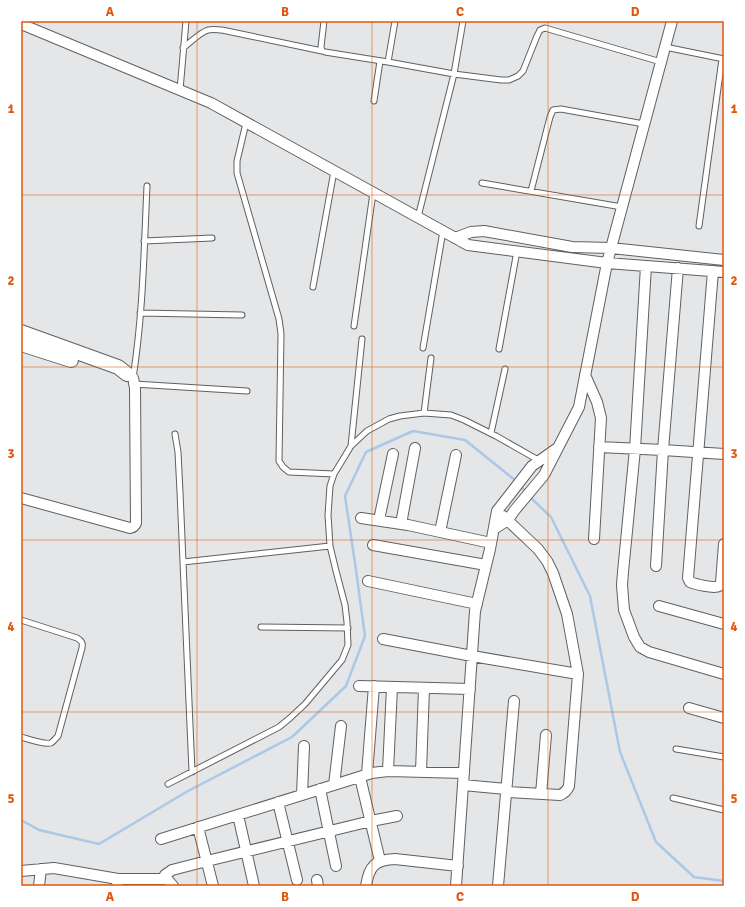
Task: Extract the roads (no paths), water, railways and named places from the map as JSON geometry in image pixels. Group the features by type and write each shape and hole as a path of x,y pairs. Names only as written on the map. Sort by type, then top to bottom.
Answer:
{"street":[{"path":"494,529 508,520 544,475 579,407 607,263 672,21"},
{"path":"21,24 211,103 468,245 607,263 724,272"},
{"path":"455,238 471,232 484,231 572,247 611,248 724,260"},
{"path":"646,266 635,449 622,585 624,610 634,637 640,647 649,652 724,674"},
{"path":"656,566 663,450 678,268"},
{"path":"712,271 688,578 690,582 715,587 719,586 721,583 724,544"},
{"path":"21,332 118,367 132,379 136,525 130,528 21,498"},
{"path":"21,344 132,379"},
{"path":"585,375 600,411 601,418 594,539"},
{"path":"599,447 724,454"},
{"path":"401,524 415,448"},
{"path":"456,886 475,611 497,511 536,464 558,448"},
{"path":"379,520 393,454"},
{"path":"440,532 456,455"},
{"path":"463,785 506,791 560,795 567,790 569,786 578,674 567,614 553,573 547,561 538,549 497,511"},
{"path":"362,518 401,524 491,543"},
{"path":"373,545 486,566"},
{"path":"368,581 477,604"},
{"path":"659,606 724,624"},
{"path":"383,639 578,674"},
{"path":"359,686 470,689"},
{"path":"374,686 363,776 380,861"},
{"path":"388,771 392,687"},
{"path":"420,772 424,688"},
{"path":"498,886 514,701"},
{"path":"690,708 724,718"},
{"path":"334,785 341,726"},
{"path":"541,794 546,735"},
{"path":"302,795 304,746"},
{"path":"161,839 376,772 464,773"},
{"path":"320,789 336,866"},
{"path":"278,802 297,880"},
{"path":"238,815 254,886"},
{"path":"164,879 165,875 172,870 371,821 397,816"},
{"path":"198,827 213,886"},
{"path":"366,886 367,878 371,869 377,863 385,859 458,866"},
{"path":"21,872 54,868 118,883 164,879 168,880 173,886"},
{"path":"39,886 41,869"}],"lane":[{"path":"180,90 186,21"},
{"path":"322,51 321,43 324,21"},
{"path":"388,62 395,21"},
{"path":"418,218 454,74 463,21"},
{"path":"183,48 207,30 214,29 325,52 454,74 509,80 518,76 523,71 536,36 540,30 545,28 661,62"},
{"path":"665,47 723,59 699,226"},
{"path":"374,101 380,61"},
{"path":"531,191 553,110 561,109 644,124"},
{"path":"246,123 237,160 237,173 279,319 281,334 279,461 289,472 334,474"},
{"path":"313,287 334,171"},
{"path":"482,183 622,207"},
{"path":"147,186 137,355 132,379 247,392"},
{"path":"354,326 374,193"},
{"path":"423,348 443,231"},
{"path":"144,241 212,238"},
{"path":"499,349 517,251"},
{"path":"140,313 242,315"},
{"path":"351,446 362,339"},
{"path":"424,413 432,358"},
{"path":"491,433 505,369"},
{"path":"168,784 279,727 305,704 342,660 348,645 348,628 345,604 330,546 328,509 330,486 334,474 351,446 367,431 389,419 400,416 424,413 450,415 491,433 536,464"},
{"path":"175,434 178,452 192,772"},
{"path":"183,562 330,546"},
{"path":"21,620 77,638 82,643 82,648 58,736 50,743 21,737"},
{"path":"261,627 348,628"},
{"path":"676,749 724,757"},
{"path":"673,798 724,810"}],"waterway":[{"path":"21,820 39,830 99,844 188,791 292,737 346,686 365,636 345,496 366,452 413,431 465,440 516,481"},
{"path":"519,485 527,493"},
{"path":"530,497 551,517 590,596 620,752 656,842 694,877 724,881"}]}
